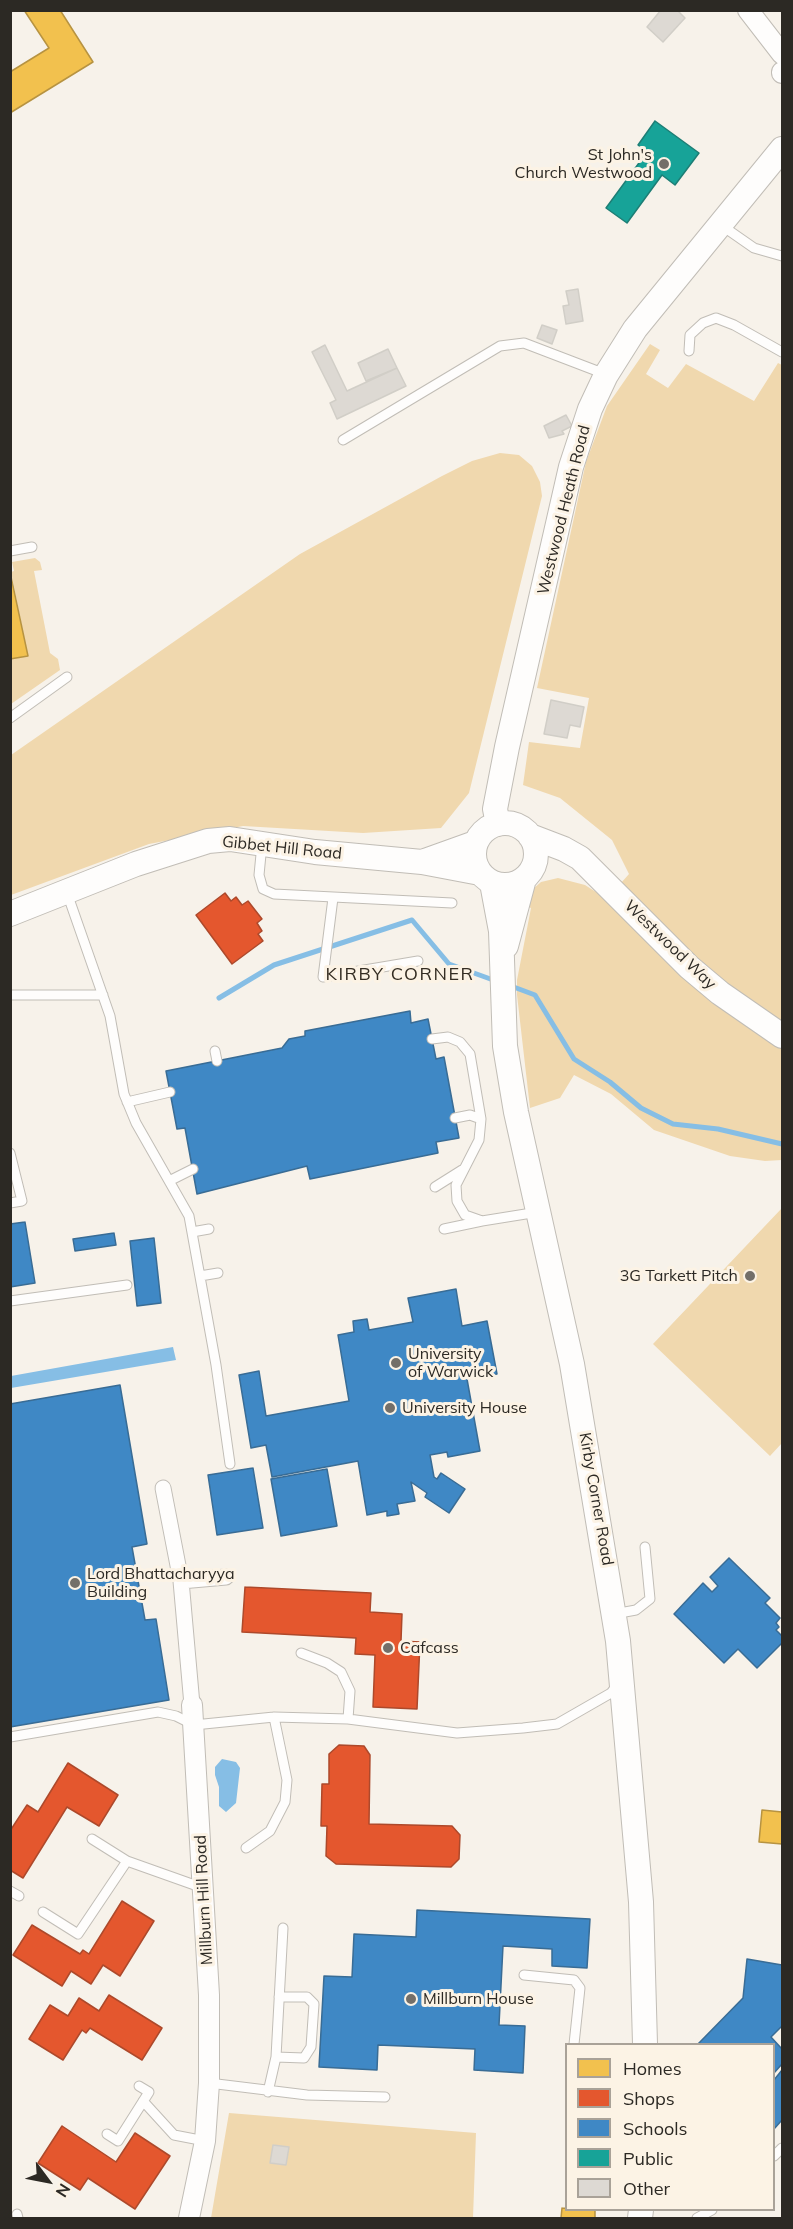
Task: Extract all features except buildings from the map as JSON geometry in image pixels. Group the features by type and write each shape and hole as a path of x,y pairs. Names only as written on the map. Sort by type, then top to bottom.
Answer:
{"street":[{"path":"748,10 782,66"},
{"name":"Westwood Heath Road","path":"498,824 495,809 507,747 571,467 590,409 606,375 635,329 783,149"},
{"path":"527,875 536,853 530,836 519,826 498,824 481,834 476,843 474,855 486,878 503,885 527,875 546,863 560,862 592,870"},
{"name":"Westwood Way","path":"530,836 564,849 592,870 689,967 744,1011 783,1036"},
{"name":"Gibbet Hill Road","path":"10,914 189,845 230,839 422,862 486,878"},
{"name":"Gibbet Hill Road","path":"422,862 476,843"},
{"name":"Kirby Corner Road","path":"503,963 527,875"},
{"name":"Kirby Corner Road","path":"486,878 501,931 502,1001 507,1057 572,1364 614,1614 622,1680 641,1902 645,2043"},
{"name":"Millburn Hill Road","path":"163,1488 181,1581 194,1725 209,1995 209,2083 205,2141 189,2218"},
{"path":"181,1581 226,1577"}],"lane":[{"path":"721,225 754,248 783,256"},
{"path":"689,351 690,335 702,323 716,318 734,325 783,352"},
{"path":"343,440 500,346 524,342 606,375"},
{"path":"10,551 32,547"},
{"path":"10,718 67,677"},
{"path":"262,844 260,875 263,889 274,894 452,903"},
{"path":"67,893 110,1016 127,1102 136,1123 189,1216 216,1365 230,1464"},
{"path":"333,898 323,977 418,962"},
{"path":"10,995 103,995"},
{"path":"432,1039 448,1037 460,1042 470,1054 481,1119 479,1140 456,1185 457,1202 465,1215 482,1221"},
{"path":"215,1051 217,1061"},
{"path":"127,1102 170,1092"},
{"path":"455,1118 470,1115 481,1119"},
{"path":"10,1153 22,1201 10,1203"},
{"path":"169,1181 193,1169"},
{"path":"435,1187 462,1170"},
{"path":"444,1229 538,1212"},
{"path":"192,1232 209,1229"},
{"path":"200,1276 218,1273"},
{"path":"10,1301 127,1285"},
{"path":"614,1614 636,1610 650,1599 645,1547"},
{"path":"300,1653 327,1663 341,1672 350,1691 348,1719"},
{"path":"10,1737 158,1712 176,1716 194,1725 274,1717 348,1719 457,1733 523,1728 557,1724 610,1693 622,1680"},
{"path":"246,1848 270,1831 285,1802 286,1780 274,1717"},
{"path":"92,1839 127,1861 203,1888"},
{"path":"44,1912 78,1934 127,1861"},
{"path":"268,2092 276,2057 283,1928"},
{"path":"524,1975 574,1980 580,1988 574,2043"},
{"path":"276,2057 304,2058 311,2047 314,2004 307,1997 279,1997"},
{"path":"209,2083 240,2085 268,2092 385,2097"},
{"path":"107,2134 118,2141 149,2092 139,2086"},
{"path":"143,2101 174,2135 205,2141"}],"shaded area":[{"path":"650,344 660,350 646,374 668,388 686,364 754,401 778,363 782,365 782,1026 713,977 621,883 629,874 612,840 560,798 523,785 529,742 580,748 589,698 537,688 586,462 607,406"},
{"path":"500,453 519,455 532,466 540,482 542,496 469,793 441,828 363,833 243,826 149,844 11,895 11,755 300,554 442,476 472,461"},
{"path":"35,558 40,562 42,570 34,571 50,653 58,659 60,670 11,704 11,659 28,656 11,572 14,571 12,562"},
{"path":"558,878 585,885 610,901 665,961 723,1009 782,1046 782,1160 765,1161 730,1156 654,1130 611,1094 574,1075 560,1098 530,1108 517,995 517,980 531,908 526,906 533,889 541,882"},
{"name":"3G Tarkett Pitch","path":"782,1208 782,1443 770,1456 653,1344"},
{"path":"229,2113 476,2133 473,2218 211,2218"}],"water":[{"path":"173,1347 176,1360 11,1388 11,1376"},
{"path":"222,1759 236,1762 240,1768 236,1803 226,1812 219,1806 219,1787 215,1775 215,1767"}],"waterway":[{"path":"219,998 274,965 412,920 449,964 496,981"},
{"path":"511,986 535,995 574,1059 610,1082 641,1108 673,1124 718,1129 782,1144"}],"place":[{"name":"St John's Church Westwood","path":"664,164"},
{"name":"3G Tarkett Pitch","path":"750,1276"},
{"name":"University of Warwick","path":"396,1363"},
{"name":"University House","path":"390,1408"},
{"name":"Lord Bhattacharyya Building","path":"75,1583"},
{"name":"Cafcass","path":"388,1648"},
{"name":"Millburn House","path":"411,1999"}],"district":[{"name":"KIRBY CORNER","path":"400,975"}]}
